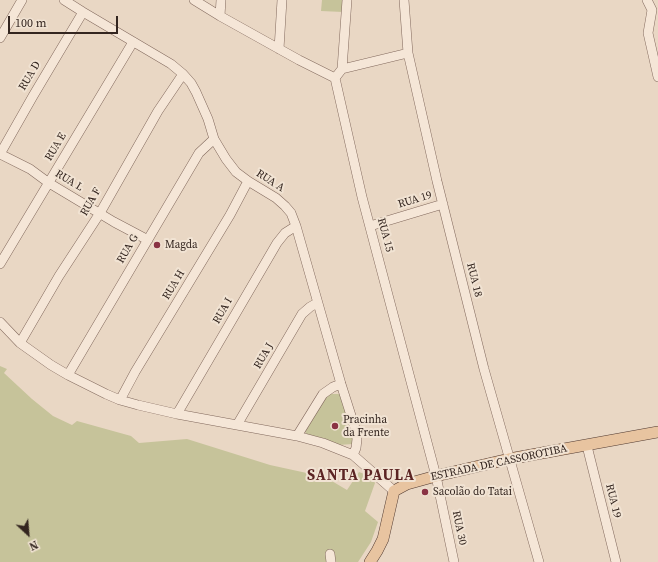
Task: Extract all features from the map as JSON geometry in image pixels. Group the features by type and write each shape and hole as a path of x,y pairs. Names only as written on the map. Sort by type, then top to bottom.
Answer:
{"main road":[{"name":"ESTRADA DE CASSOROTIBA","path":"394,491 407,484 509,459 658,432"},
{"path":"370,562 383,539 394,491"}],"street":[{"path":"0,38 22,0"},
{"name":"RUA A","path":"64,0 171,64 183,74 196,92 208,119 214,139 236,172 276,198 291,213 296,226 340,384 355,428 357,439 356,448 353,455"},
{"path":"194,0 279,49 335,78 342,69 347,0"},
{"path":"220,16 221,0"},
{"path":"279,49 282,0"},
{"name":"RUA 18","path":"404,0 408,53 443,204 484,369 539,562"},
{"path":"647,0 652,10 648,33 658,77"},
{"name":"RUA D","path":"0,154 83,12"},
{"name":"RUA E","path":"0,264 133,42"},
{"path":"342,69 408,53"},
{"name":"RUA F","path":"20,343 55,283 100,213 158,111 183,74"},
{"name":"RUA 15","path":"335,78 362,197 436,476"},
{"name":"RUA G","path":"68,375 199,153 214,139"},
{"name":"RUA L","path":"0,154 30,170 49,183 148,240"},
{"name":"RUA H","path":"120,400 135,372 230,215 248,181"},
{"name":"RUA 19","path":"370,226 443,204"},
{"name":"RUA I","path":"177,414 281,238 285,233 296,226"},
{"name":"RUA J","path":"237,425 302,314 317,303"},
{"path":"0,322 20,343 68,375 120,400 177,414 323,442 353,455 394,491"},
{"path":"297,436 323,394 340,384"},
{"name":"RUA 19","path":"587,446 616,562"},
{"name":"RUA 30","path":"436,476 454,562"}],"shaded area":[{"path":"322,0 343,0 343,12 321,11"},
{"path":"0,366 7,369 4,373 32,399 53,416 72,425 77,421 131,436 139,443 187,439 270,465 325,477 347,490 359,472 370,476 375,483 365,511 378,522 371,542 358,562 0,562"},
{"name":"Pracinha da Frente","path":"327,394 341,394 356,437 353,444 338,445 311,438 305,432"}],"place":[{"name":"Magda","path":"157,245"},
{"name":"Pracinha da Frente","path":"335,426"},
{"name":"Sacolão do Tatai","path":"425,492"}],"district":[{"name":"SANTA PAULA","path":"361,476"}]}
